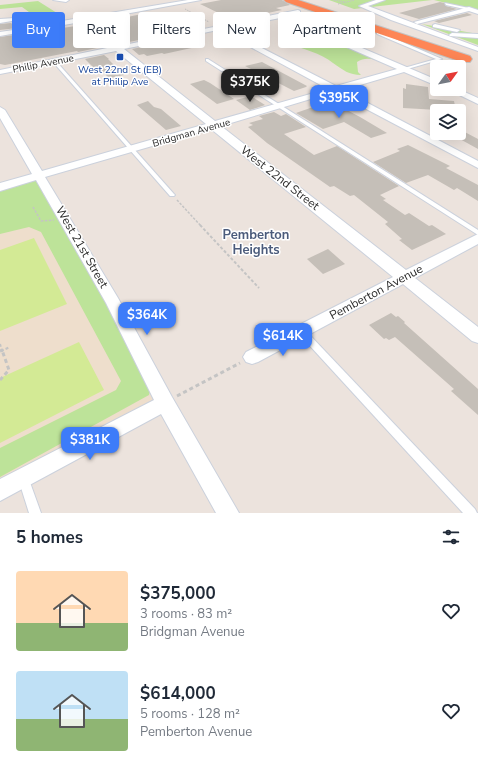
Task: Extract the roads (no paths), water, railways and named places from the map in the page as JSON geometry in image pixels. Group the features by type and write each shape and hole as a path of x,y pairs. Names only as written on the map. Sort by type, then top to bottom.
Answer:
{"highway":[{"path":"289,0 466,59"},
{"path":"307,0 478,64"},
{"path":"315,0 348,12"},
{"path":"320,0 348,12"},
{"path":"375,22 478,60"}],"street":[{"path":"56,0 66,0"},
{"path":"168,0 178,1"},
{"path":"122,12 178,1 198,0"},
{"path":"382,0 362,6 393,19 446,36 478,36"},
{"path":"416,22 469,9 478,12"},
{"path":"434,11 447,15"},
{"path":"0,21 12,19"},
{"path":"393,19 457,30"},
{"path":"416,22 446,36 478,48"},
{"name":"Philip Avenue","path":"0,72 213,30"},
{"path":"0,34 12,32"},
{"path":"258,48 478,165"},
{"path":"355,48 430,80"},
{"name":"West 22nd Street","path":"116,49 478,336"},
{"name":"Bridgman Avenue","path":"0,187 405,70"},
{"path":"466,96 478,101"},
{"name":"West 21st Street","path":"0,110 113,302 166,403 228,513"},
{"name":"Pemberton Avenue","path":"252,357 478,238"},
{"path":"0,490 166,403"}],"lane":[{"path":"446,4 469,9"},
{"path":"375,33 440,59 405,70"},
{"path":"207,60 478,233"},
{"path":"54,61 172,195"},
{"path":"302,332 471,513"},
{"path":"23,478 35,513"}],"place":[{"name":"West 22nd St (EB) at Philip Ave","path":"120,57"}],"district":[{"name":"Pemberton Heights","path":"256,242"}]}
